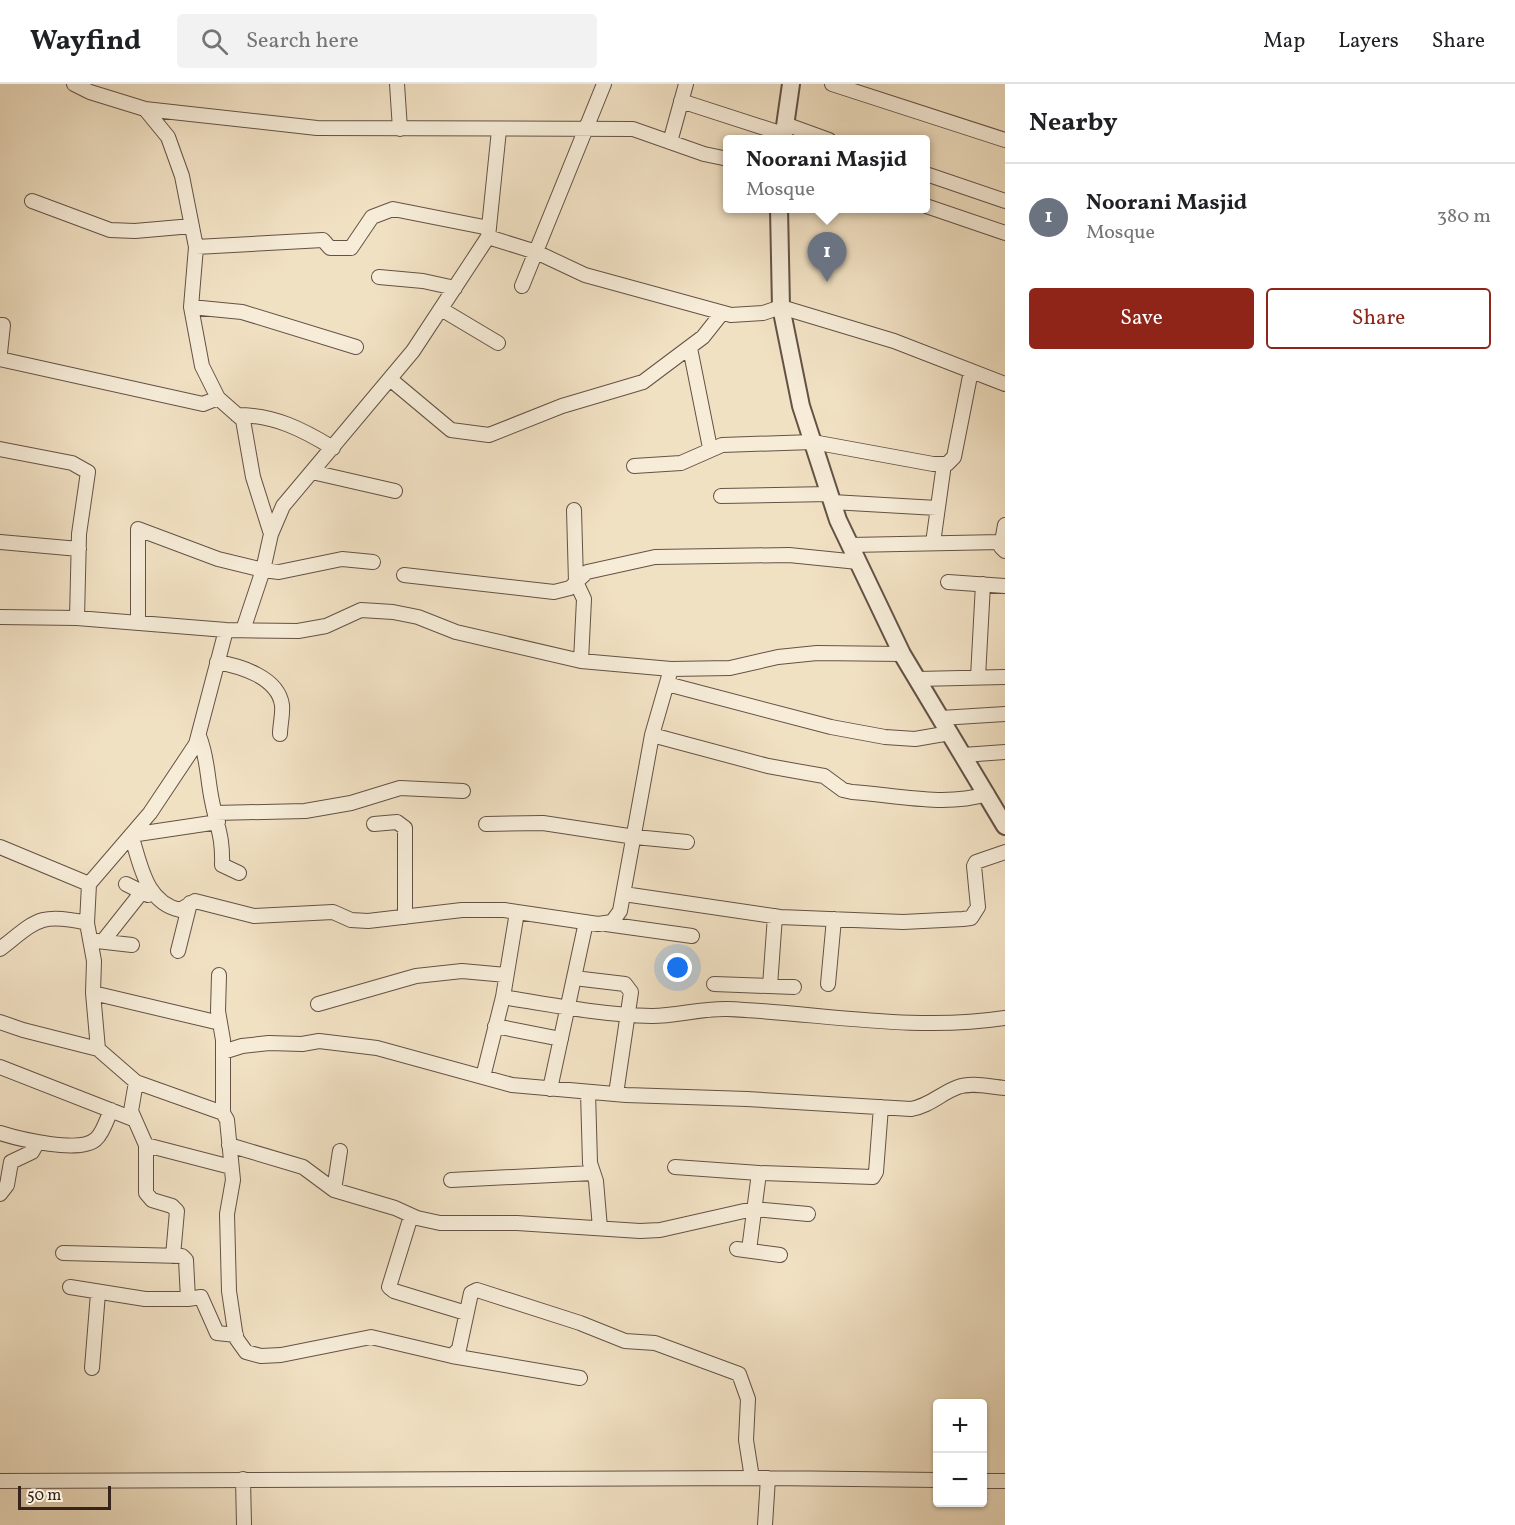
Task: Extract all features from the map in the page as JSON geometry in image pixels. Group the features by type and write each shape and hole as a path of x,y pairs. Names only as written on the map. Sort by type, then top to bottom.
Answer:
{"street":[{"path":"75,84 90,92 146,109 317,128 633,129 723,158"},
{"path":"397,84 400,129"},
{"path":"522,286 604,84"},
{"path":"670,142 686,84"},
{"path":"681,101 784,133 790,84"},
{"path":"832,84 1005,140"},
{"path":"146,109 168,137 182,176 196,247 191,307 202,366 218,398 243,420 253,477 271,534"},
{"path":"243,630 263,570 271,534 284,506 413,351 488,233 499,130"},
{"path":"930,175 1005,201"},
{"path":"32,201 110,230 135,231 192,226"},
{"path":"930,207 1005,233"},
{"path":"196,247 323,240 330,248 346,250 351,248 372,217 393,208 488,233 585,275 722,313 731,315 763,313 781,307 894,341 1005,384"},
{"path":"779,213 781,307 801,406 831,498 850,545 902,654 1005,826"},
{"path":"379,277 423,281 455,288"},
{"path":"191,307 242,312 356,347"},
{"path":"441,309 498,343"},
{"path":"390,379 451,430 489,435 562,406 643,382 690,348 722,313"},
{"path":"0,325 3,326 0,353"},
{"path":"690,348 710,448"},
{"path":"0,359 203,404 218,398"},
{"path":"634,466 681,463 710,448 722,445 813,442 944,464 951,462 954,457 970,370"},
{"path":"237,415 256,415 286,422 333,447"},
{"path":"0,449 72,463 88,472 79,549 77,618"},
{"path":"933,543 944,464"},
{"path":"312,472 395,491"},
{"path":"721,496 831,498 937,508"},
{"path":"574,510 576,582 584,599 580,661"},
{"path":"850,545 933,543 1003,547 1005,525"},
{"path":"138,623 138,529 218,559 263,570 279,572 342,559 372,562"},
{"path":"0,542 79,549"},
{"path":"404,575 554,592 570,588 587,572 655,557 789,555 858,562"},
{"path":"948,582 1005,586"},
{"path":"978,677 983,584"},
{"path":"0,617 77,618 226,630 311,630 326,626 361,610 393,612 418,617 456,632 580,661 671,669 730,668 778,657 817,653 902,654"},
{"path":"98,1049 93,993 98,941 87,923 89,884 150,813 199,736 226,630"},
{"path":"217,662 245,667 268,682 282,703 280,734"},
{"path":"606,924 616,918 624,894 652,735 671,669"},
{"path":"917,679 1005,677"},
{"path":"666,684 831,728 885,737 915,739 950,733"},
{"path":"942,718 1005,714"},
{"path":"652,735 768,766 824,776 843,790 852,792 951,801 968,800 987,794"},
{"path":"199,736 206,754 223,839 222,865 239,873"},
{"path":"963,755 1005,752"},
{"path":"131,835 217,817 305,811 351,803 400,788 463,791"},
{"path":"374,824 397,822 405,828 405,917"},
{"path":"486,824 543,823 635,837 687,842"},
{"path":"131,835 147,894"},
{"path":"0,847 89,884"},
{"path":"624,894 775,916 903,922 971,918 978,907 974,866 976,862 1005,852"},
{"path":"126,884 180,910 190,903 204,902 241,915 333,912 351,920 405,917 462,910 517,912 692,936"},
{"path":"98,941 147,894"},
{"path":"178,951 190,903"},
{"path":"483,1077 503,997 517,912"},
{"path":"770,986 775,916"},
{"path":"0,949 38,919 65,918 87,923"},
{"path":"828,984 834,919"},
{"path":"550,1089 586,922"},
{"path":"98,941 132,945"},
{"path":"318,1004 416,976 462,971 506,975"},
{"path":"219,975 218,1011 223,1052 223,1113 227,1120 233,1180 227,1214 229,1291 236,1335 246,1352 261,1356 337,1345 371,1337 452,1356 580,1378"},
{"path":"574,978 626,984 631,992 616,1094"},
{"path":"714,984 794,987"},
{"path":"93,993 220,1023"},
{"path":"503,997 567,1008 673,1016 726,1009 942,1024 1005,1018"},
{"path":"0,1022 98,1049 136,1082 223,1113"},
{"path":"495,1026 561,1039"},
{"path":"223,1052 242,1046 269,1043 302,1044 319,1041 377,1048 512,1085 616,1094 881,1107 921,1107 959,1086 1005,1088"},
{"path":"0,1067 133,1119"},
{"path":"136,1082 131,1111 146,1145 148,1197 172,1206 177,1211 173,1256"},
{"path":"588,1092 590,1163 600,1228"},
{"path":"675,1167 873,1177 876,1172 881,1107"},
{"path":"0,1133 37,1143 76,1144 95,1141 111,1110"},
{"path":"0,1194 6,1189 11,1162 32,1152 37,1143"},
{"path":"146,1145 231,1167"},
{"path":"229,1145 303,1167 334,1190 394,1208 411,1216 440,1222 660,1230 753,1209 808,1214"},
{"path":"334,1190 340,1151"},
{"path":"452,1180 593,1173"},
{"path":"759,1173 743,1250 780,1255"},
{"path":"411,1216 389,1287 394,1291 466,1313"},
{"path":"63,1253 182,1256 186,1260 188,1299"},
{"path":"70,1287 145,1299 201,1297 217,1333 236,1335"},
{"path":"452,1356 459,1349 471,1293 477,1290 580,1323 625,1341 655,1343 729,1368 739,1374 748,1400 746,1440 752,1478"},
{"path":"92,1368 98,1293"},
{"path":"0,1481 752,1478 933,1480"},
{"path":"765,1525 768,1478"},
{"path":"243,1479 244,1525"},
{"path":"987,1481 1005,1481"}],"place":[{"name":"Noorani Masjid","path":"827,282"}]}
